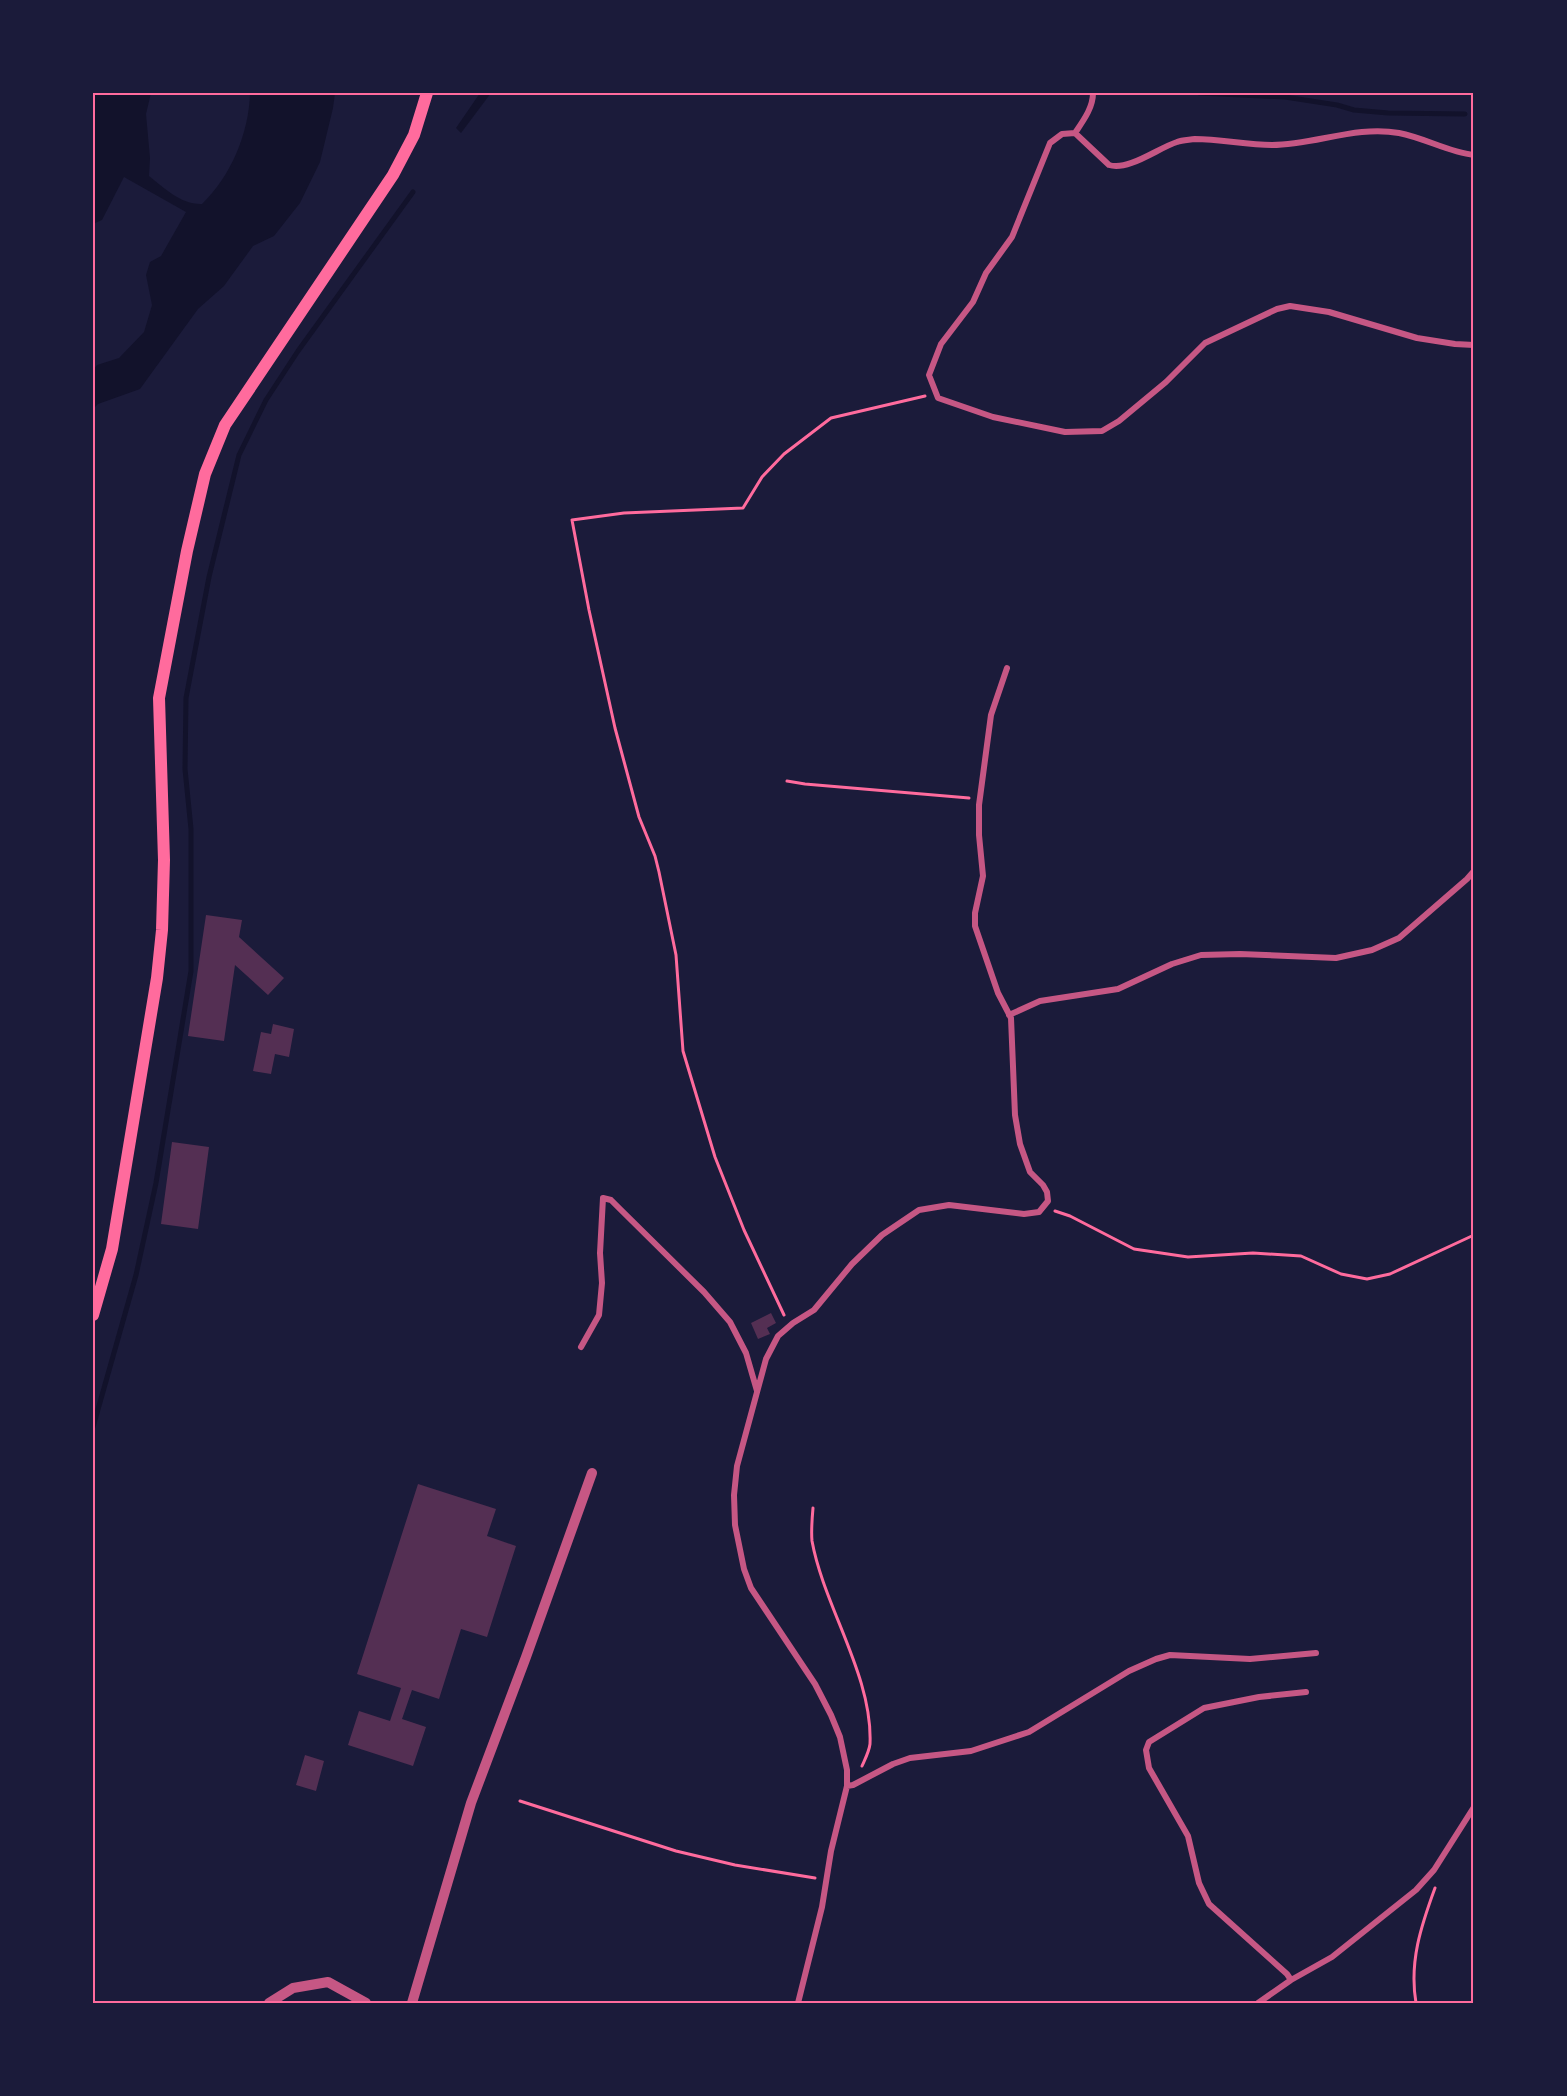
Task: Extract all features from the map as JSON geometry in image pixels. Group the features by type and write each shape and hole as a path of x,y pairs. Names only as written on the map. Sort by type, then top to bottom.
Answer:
{"main road":[{"path":"93,1314 112,1249 157,978 162,930 164,860 159,698 204,474 225,425 393,175 414,135 427,93"}],"street":[{"path":"1075,133 1086,116 1093,100 1093,93"},
{"path":"1474,155 1399,134 1378,132 1354,133 1273,145 1226,140 1178,141 1129,163 1114,166 1109,165 1075,133 1062,134 1050,143 1012,237 987,273 974,302 941,344 929,375 938,398 993,417 1065,432 1102,431 1119,421 1166,382 1205,343 1277,309 1290,306 1329,312 1417,338 1474,345"},
{"path":"798,2003 822,1907 825,1879 847,1786 847,1770 840,1737 831,1715 796,1654 751,1588 744,1569 735,1525 734,1495 737,1466 766,1359 778,1336 814,1310 852,1264 882,1235 919,1210 949,1205 1024,1214 1038,1212 1048,1201 1043,1185 1030,1172 1020,1144 1015,1115 1013,1030 975,926 975,914 983,876 979,835 980,799 992,715 1007,668"},
{"path":"1009,1015 1041,1001 1118,989 1172,964 1201,955 1240,954 1336,958 1372,950 1399,938 1474,871"},
{"path":"582,1347 599,1315 602,1283 600,1253 603,1198 611,1200 621,1209 704,1292 729,1322 746,1353 757,1392"},
{"path":"412,2003 471,1803 591,1473"},
{"path":"847,1786 910,1758 971,1751 1029,1732 1129,1671 1170,1655 1250,1659 1316,1653"},
{"path":"1291,1980 1209,1904 1199,1883 1188,1836 1149,1768 1146,1750 1149,1743 1204,1708 1259,1697 1306,1692"},
{"path":"1258,2003 1291,1980 1332,1957 1416,1890 1434,1870 1474,1808"},
{"path":"269,2003 293,1988 328,1982 366,2003"}],"path":[{"path":"788,1324 744,1230 715,1157 684,1051 676,955 659,872 639,817 615,728 572,520 624,513 743,508 762,477 784,454 831,418 936,394"},
{"path":"787,781 980,799"},
{"path":"1044,1207 1070,1216 1134,1249 1188,1257 1253,1253 1301,1256 1341,1274 1366,1279 1390,1274 1474,1235"},
{"path":"813,1508 812,1538 816,1554 829,1597 846,1637 865,1701 870,1747 855,1784"},
{"path":"520,1801 676,1851 735,1865 825,1879"},
{"path":"1416,2003 1413,1968 1417,1942 1436,1886 1437,1879 1434,1870"}],"shaded area":[{"path":"93,93 151,93 146,114 150,158 149,176 180,199 202,204 230,167 242,138 250,93 335,93 320,162 300,203 274,236 253,246 224,286 198,309 140,389 98,404 93,409 93,370 97,365 119,358 144,332 152,305 146,275 150,262 161,256 186,212 124,177 102,220 93,224"},
{"path":"480,93 491,93 461,133 456,128"}],"building":[{"path":"206,915 242,920 239,937 284,978 268,995 235,965 224,1041 188,1036"},
{"path":"273,1024 294,1029 289,1057 275,1054 271,1074 253,1071 261,1032 271,1034"},
{"path":"172,1142 209,1147 198,1229 161,1224"},
{"path":"771,1313 776,1323 767,1328 770,1334 758,1339 751,1323"},
{"path":"418,1484 496,1509 487,1536 516,1546 487,1637 461,1629 439,1699 412,1690 402,1719 426,1727 413,1766 348,1745 359,1711 390,1721 401,1688 357,1674"},
{"path":"305,1755 324,1761 316,1791 296,1785"}],"waterway":[{"path":"1199,93 1285,97 1354,110 1388,113 1465,114"},
{"path":"93,1427 136,1275 156,1183 191,971 191,829 185,769 186,698 209,577 239,455 266,400 298,351 413,192"}]}
